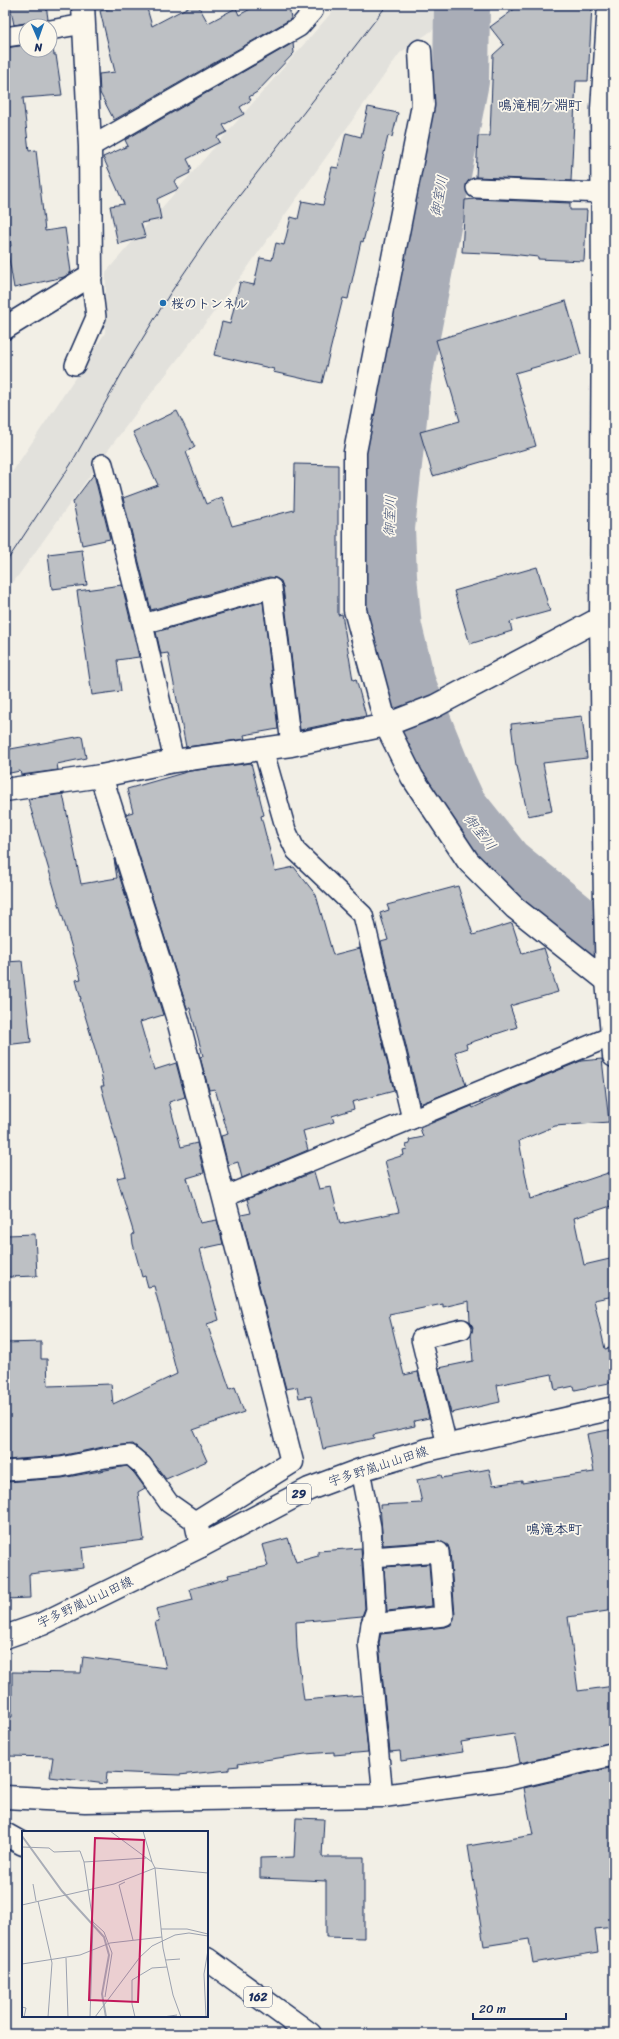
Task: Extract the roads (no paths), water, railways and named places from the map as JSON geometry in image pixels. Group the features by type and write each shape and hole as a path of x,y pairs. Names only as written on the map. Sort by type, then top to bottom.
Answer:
{"main road":[{"path":"609,5 602,109 602,193 609,299 605,902 607,979 613,1046"},
{"path":"5,328 92,276 90,147 84,15"},
{"path":"420,51 424,105 355,452 355,610 390,724 412,777 468,861 515,908 607,979"},
{"path":"5,790 101,776 174,761 291,745 390,724 435,706 608,615"},
{"path":"101,776 178,1020 292,1462 196,1522 201,1546"},
{"name":"宇多野嵐山山田線","path":"5,1637 42,1624 201,1546 309,1489 360,1470 447,1445 614,1408"},
{"path":"5,1797 93,1801 383,1796 507,1779 614,1754"},
{"path":"5,1834 22,1843"},
{"name":"162","path":"208,1960 310,2034"}],"lane":[{"path":"90,147 299,27 313,11 311,5"},
{"path":"58,26 84,15"},
{"path":"5,37 18,35"},
{"path":"476,188 602,193"},
{"path":"75,365 96,317 92,276"},
{"path":"103,464 143,624 174,761"},
{"path":"143,624 272,588 291,745"},
{"path":"263,749 286,830 296,851 363,915 412,1118"},
{"path":"224,1197 412,1118 613,1046"},
{"path":"447,1445 420,1339 462,1329"},
{"path":"5,1471 61,1467 105,1458 130,1455 142,1465 169,1503 196,1522"},
{"path":"360,1470 371,1527 376,1610 371,1624 368,1643 383,1796"},
{"path":"371,1624 444,1616 439,1552 372,1557"}],"waterway":[{"name":"御室川","path":"462,5 461,81 403,382 387,528 389,577 394,628 408,685 458,805 505,864 614,953"}],"tram line":[{"path":"5,564 71,464 127,364 169,295 219,222 387,5"}],"place":[{"name":"桜のトンネル","path":"163,303"}],"district":[{"name":"鳴滝桐ケ淵町","path":"540,105"},
{"name":"鳴滝本町","path":"554,1529"}]}
